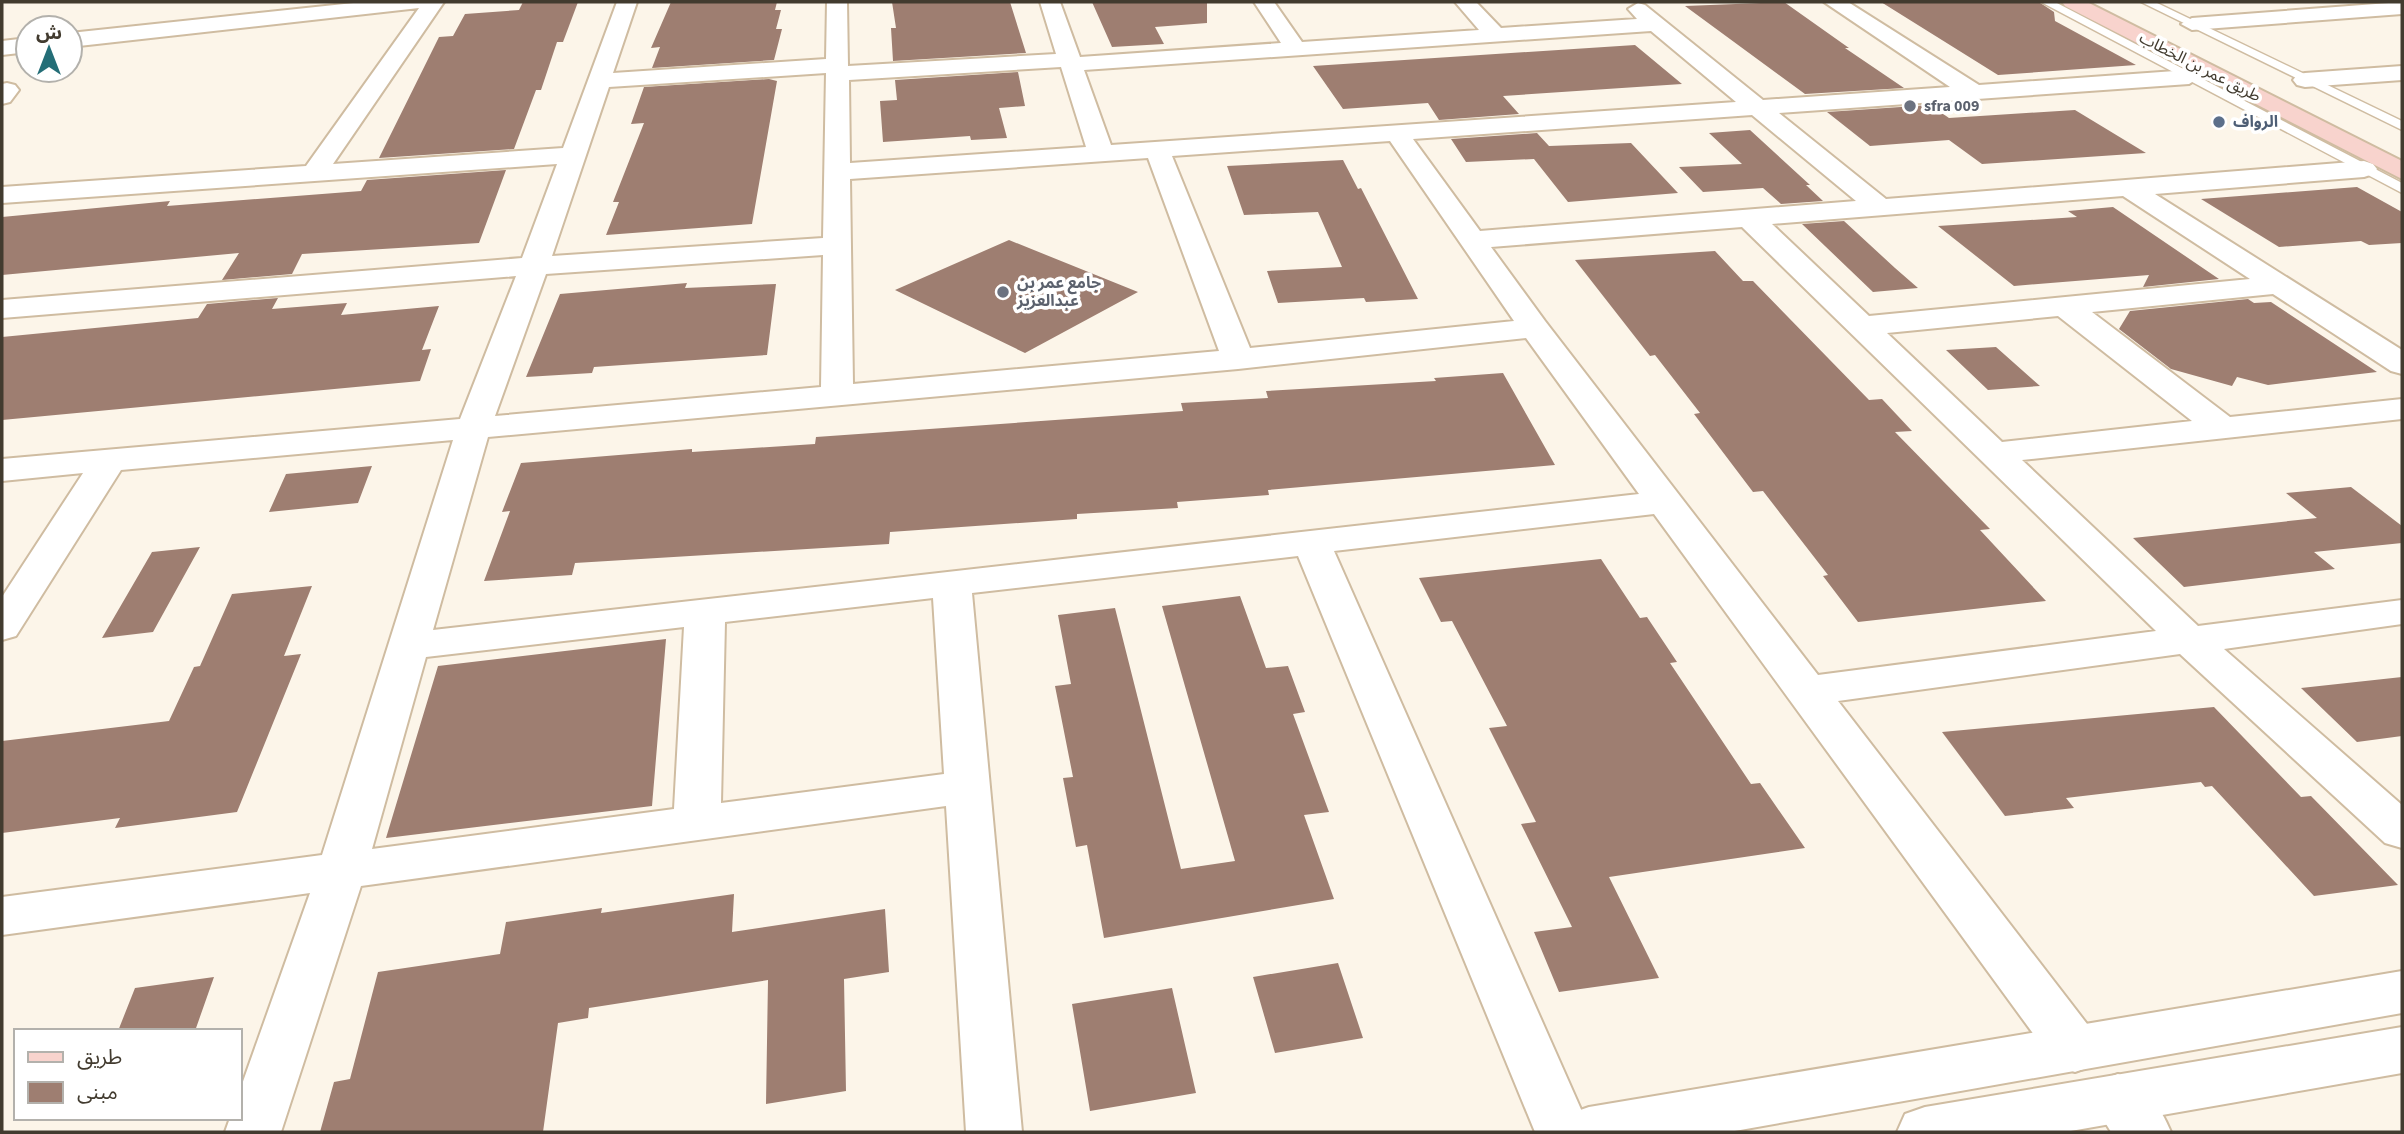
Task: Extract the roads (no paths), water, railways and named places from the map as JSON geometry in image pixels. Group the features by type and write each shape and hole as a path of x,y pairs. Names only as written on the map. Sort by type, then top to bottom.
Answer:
{"main road":[{"name":"طريق عمر بن الخطاب","path":"2073,2 2111,12 2402,149"},
{"name":"طريق عمر بن الخطاب","path":"2111,12 2402,171"}],"street":[{"path":"84,38 418,2"},
{"path":"313,174 434,2"},
{"path":"253,1132 341,873 473,429 627,2"},
{"path":"837,2 837,396"},
{"path":"1049,2 1101,153"},
{"path":"1264,2 1296,49"},
{"path":"1465,2 1496,35"},
{"path":"1629,2 1880,208"},
{"path":"1834,2 1974,92"},
{"path":"2296,2 2324,14"},
{"path":"2192,24 2402,8"},
{"path":"600,80 1070,62 1656,24"},
{"path":"2305,80 2402,73"},
{"path":"837,172 2189,77"},
{"path":"2,91 7,89 2,97"},
{"path":"1396,132 1534,328 2075,1049"},
{"path":"1157,149 1238,359"},
{"path":"2,195 573,155"},
{"path":"1472,240 2364,169"},
{"path":"2128,188 2402,364"},
{"path":"1749,218 2189,640 2402,831"},
{"path":"2,309 534,266 837,246"},
{"path":"1862,326 2279,285"},
{"path":"2064,306 2222,429"},
{"path":"2,470 1238,359 1534,328"},
{"path":"1994,453 2402,409"},
{"path":"2,626 109,461"},
{"path":"408,646 1664,502"},
{"path":"1311,542 1563,1132"},
{"path":"952,583 994,1132"},
{"path":"697,824 705,612"},
{"path":"1806,691 2402,612"},
{"path":"2,916 341,873 967,787"},
{"path":"1589,1132 2402,992"},
{"path":"1925,1132 2131,1115 2402,1050"}],"lane":[{"path":"2047,2 2402,189"},
{"path":"2137,2 2192,24"},
{"path":"2147,2 2402,126"},
{"path":"2089,24 2111,12"}],"place":[{"name":"sfra 009","path":"1910,106"},
{"name":"الرواف","path":"2219,122"},
{"name":"جامع عمر بن عبدالعزيز","path":"1003,292"}]}
